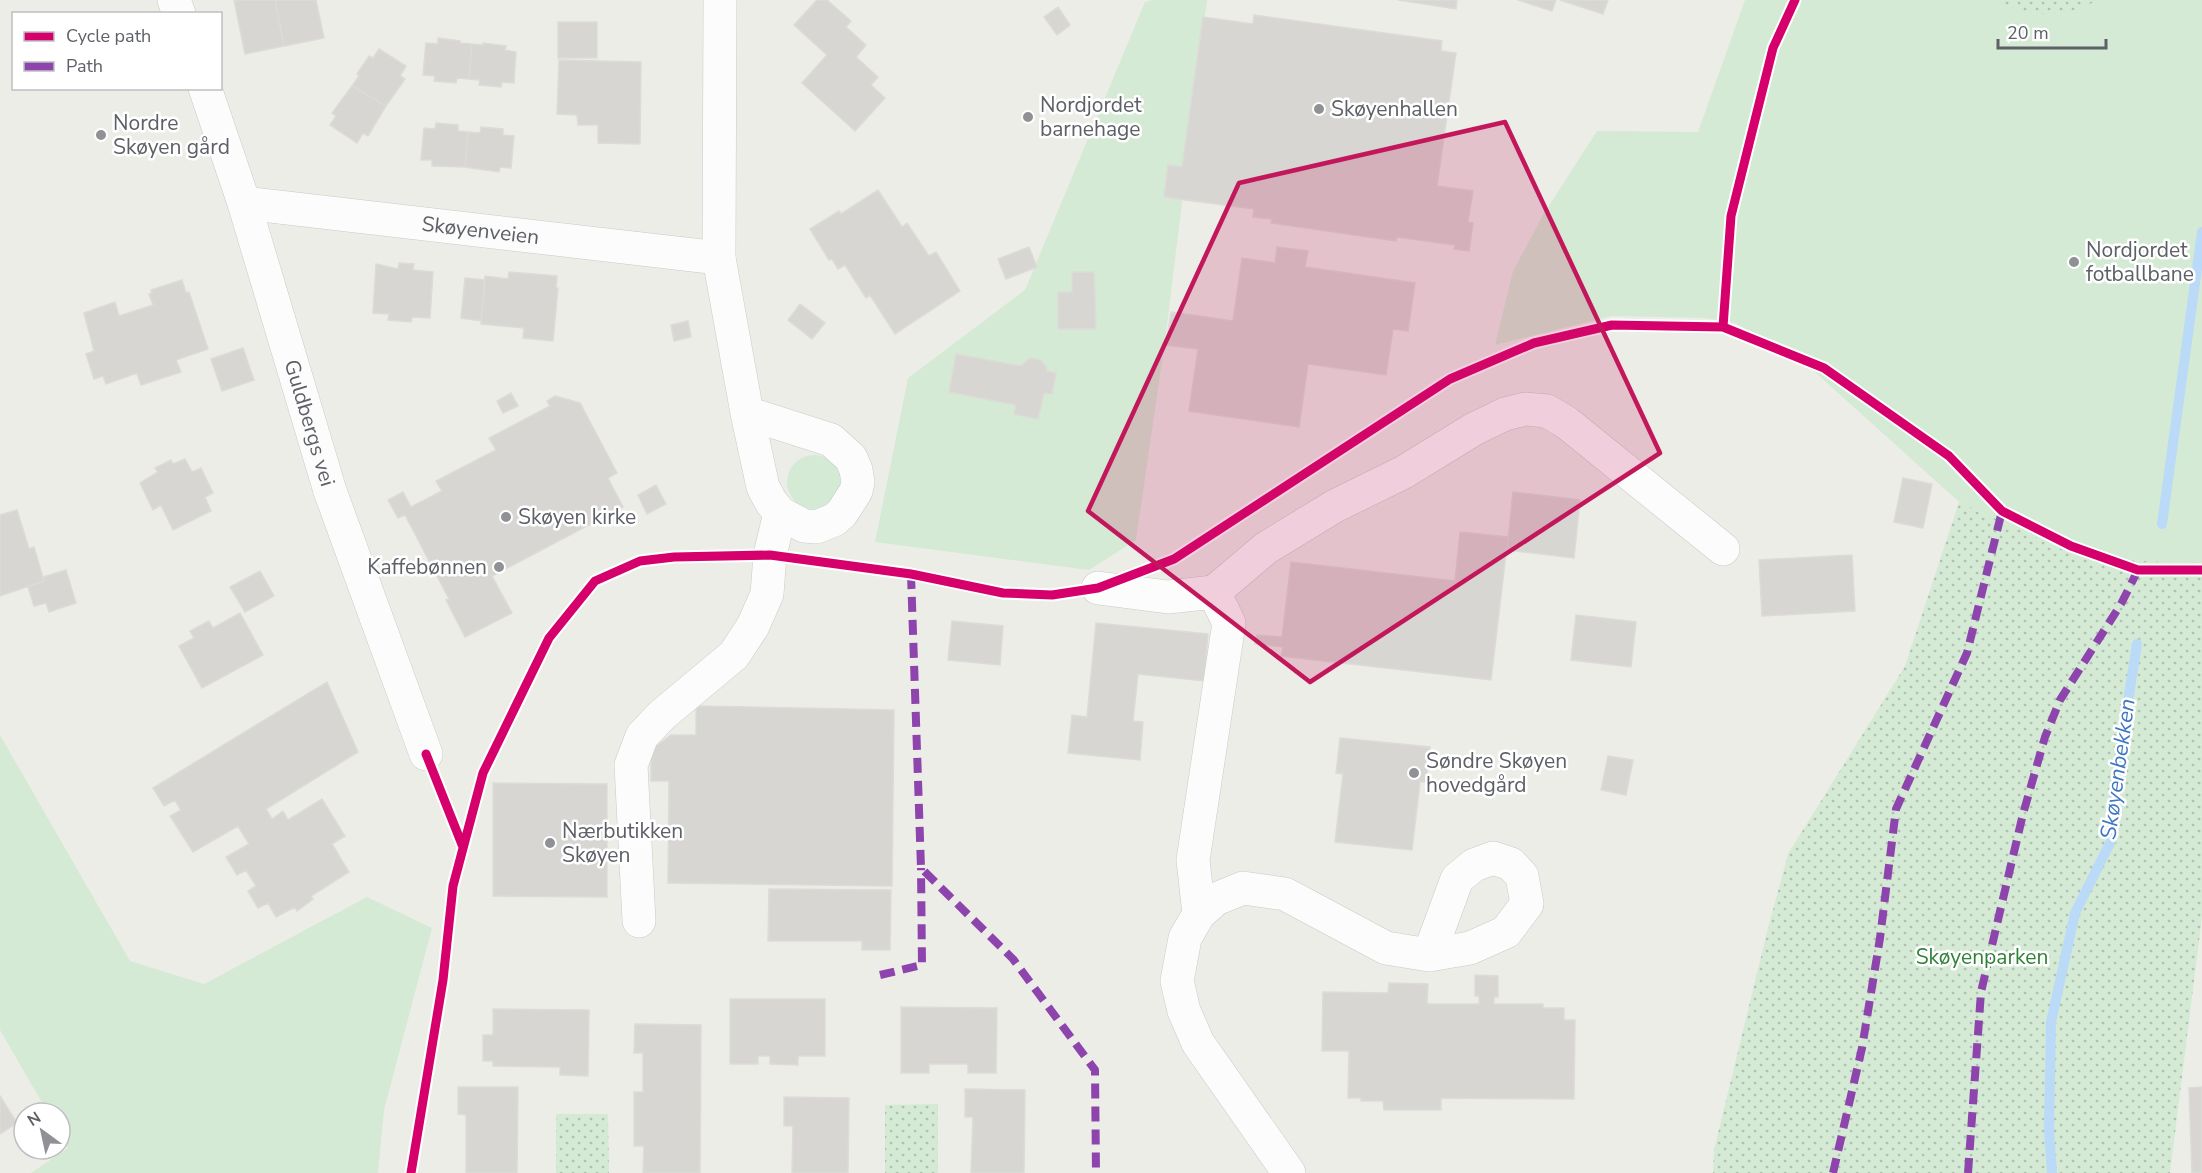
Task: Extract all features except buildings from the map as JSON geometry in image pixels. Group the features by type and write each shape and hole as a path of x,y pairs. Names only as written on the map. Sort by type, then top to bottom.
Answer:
{"street":[{"path":"720,0 719,258 747,413 763,487 780,513 804,526 816,527 834,520 843,513 856,491 858,482 851,458 831,440 747,413"},
{"name":"Guldbergs vei","path":"206,90 244,203 330,491 426,754"},
{"name":"Skøyenveien","path":"244,203 719,258"},
{"path":"1098,588 1168,597 1214,592 1266,548 1335,506 1404,472 1474,429 1505,414 1525,409 1547,411 1567,423 1723,549"},
{"path":"639,921 631,765 642,736 662,715 734,655 753,626 767,594 770,555 780,513"},
{"path":"1199,914 1193,860 1229,623 1214,592"},
{"path":"1289,1173 1198,1043 1184,1011 1177,981 1185,938 1199,914 1216,899 1244,888 1285,894 1386,948 1429,955"}],"highlighted area":[{"path":"1505,122 1660,453 1310,682 1088,511 1239,183"}],"green space":[{"path":"1207,0 1165,341 1136,540 1089,570 875,542 908,378 1025,290 1145,2"},
{"path":"1745,0 2202,0 2202,561 2187,563 2081,558 1959,502 1806,364 1735,323 1705,318 1612,316 1495,345 1513,271 1543,215 1597,131 1698,132"},
{"path":"1997,0 2098,0 2060,13 2035,14"},
{"path":"814,455 824,457 833,463 839,472 841,482 839,492 833,501 824,507 814,509 804,507 795,501 789,492 787,482 789,472 795,463 804,457"},
{"name":"Skøyenparken","path":"1959,502 2081,558 2187,563 2202,561 2202,917 2170,1173 1713,1173 1714,1150 1788,854 1905,666"},
{"path":"0,735 130,961 204,984 367,897 432,928 384,1110 378,1173 31,1173 49,1161 72,1161 72,1101 41,1101 0,1030"},
{"path":"938,1104 938,1173 885,1173 885,1105"},
{"path":"556,1114 608,1114 609,1173 556,1173"}],"waterway":[{"name":"Skøyenbekken","path":"2162,524 2202,232"},
{"name":"Skøyenbekken","path":"2052,1173 2049,1130 2051,1022 2075,913 2111,841 2114,790 2137,644"}],"marked path":[{"path":"1833,1173 1862,1048 1880,938 1896,809 1967,653 2002,511"},
{"path":"1968,1173 1981,992 2023,814 2045,737 2060,700 2121,604 2138,570"},
{"path":"911,574 921,868 1013,959 1095,1070 1096,1173"},
{"path":"880,975 922,965 921,868"}],"cycle path":[{"path":"1723,327 1731,216 1773,48 1795,0"},
{"path":"411,1173 443,980 453,886 483,773 549,638 595,581 640,561 674,557 770,555 911,574 1003,593 1052,595 1098,588 1174,559 1450,379 1534,343 1612,325 1723,327 1824,368 1949,456 2002,511 2071,546 2138,570 2202,570"},
{"path":"426,754 463,847"}],"place":[{"name":"Skøyenhallen","path":"1319,109"},
{"name":"Nordjordet barnehage","path":"1028,117"},
{"name":"Nordre Skøyen gård","path":"101,135"},
{"name":"Nordjordet fotballbane","path":"2074,262"},
{"name":"Skøyen kirke","path":"506,517"},
{"name":"Kaffebønnen","path":"499,567"},
{"name":"Søndre Skøyen hovedgård","path":"1414,773"},
{"name":"Nærbutikken Skøyen","path":"550,843"}]}
